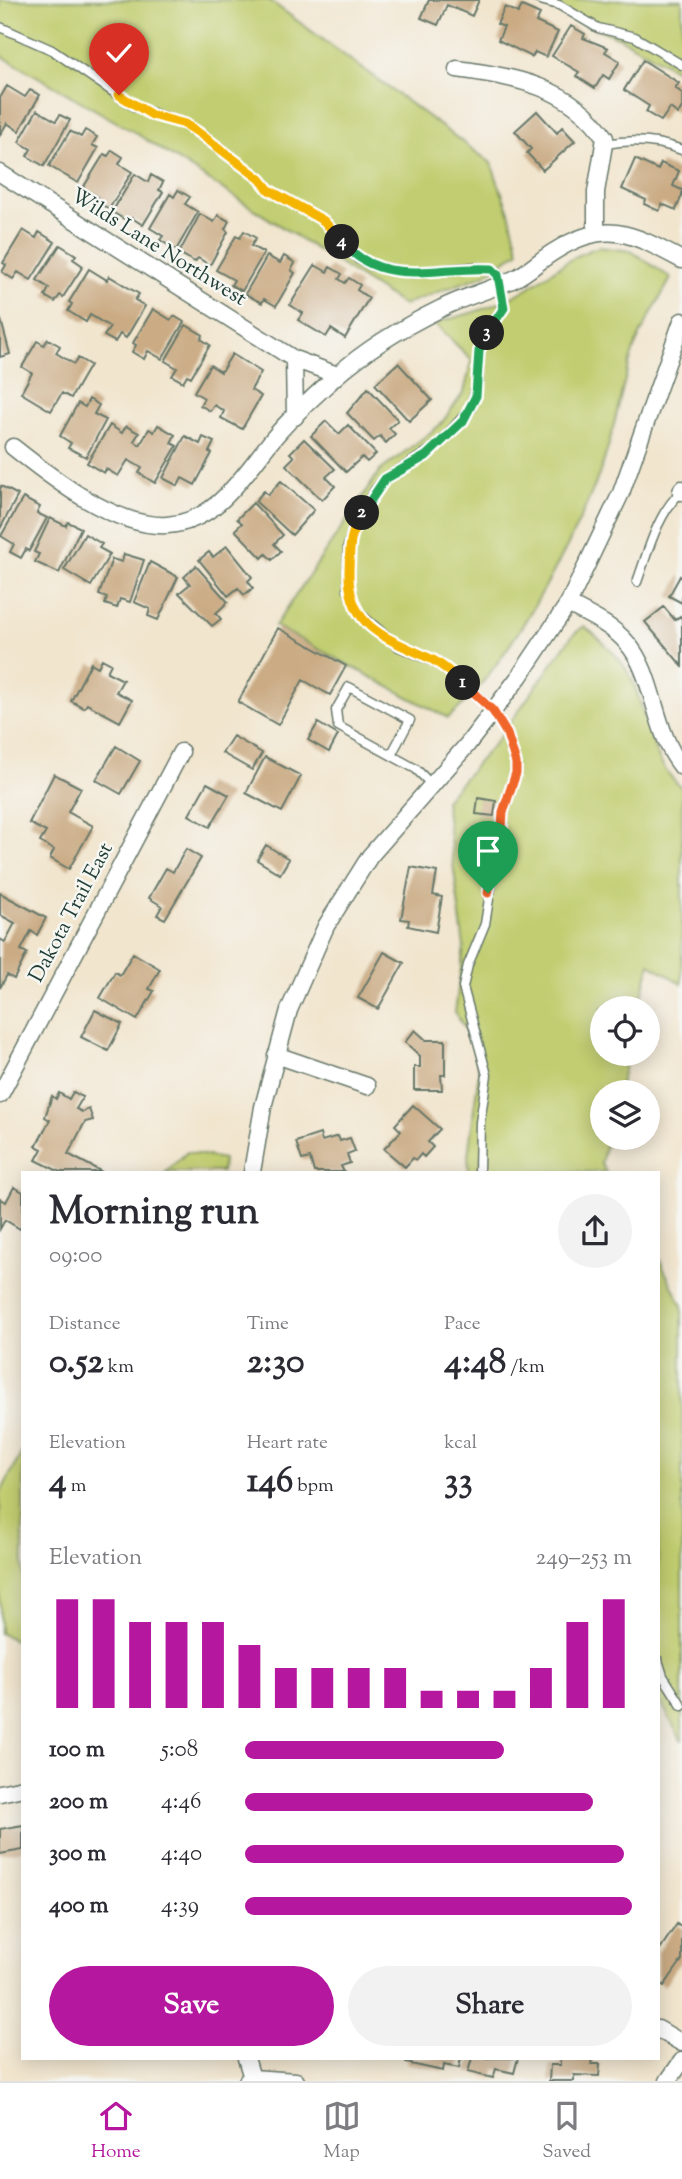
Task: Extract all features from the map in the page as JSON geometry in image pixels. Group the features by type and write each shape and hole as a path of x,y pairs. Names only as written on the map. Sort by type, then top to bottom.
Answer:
{"street":[{"path":"457,69 503,75 538,85 572,103 594,121 605,138 596,192 597,231"},
{"name":"Wilds Lane Northwest","path":"0,173 294,359 337,375"},
{"path":"13,447 55,481 98,505 136,521 167,525 198,516 225,499 295,417 337,375 387,339 444,307 520,276 556,250 597,231 636,235 682,260"},
{"path":"252,1171 263,1107 289,1010 326,926 370,856 493,711 568,604 621,493 682,321"},
{"path":"294,359 295,417"},
{"path":"568,604 610,628 629,644 641,668 671,753 682,767"},
{"name":"Dakota Trail East","path":"0,1095 181,752"},
{"path":"276,1055 368,1086"},
{"path":"0,1793 21,1788"},
{"path":"660,2030 682,2043"},
{"path":"246,2060 250,2079 296,2081"},
{"path":"668,2081 682,2061"}],"lane":[{"path":"540,0 559,5 598,28 635,37 682,65"},
{"path":"0,27 52,50 135,107 185,124 199,133 260,179 269,190 324,221 358,259 391,270 413,273 471,267 492,269 501,285 504,308 484,338 479,351 478,382 471,408 437,446 385,479 375,490 356,522 348,546 348,590 359,613 399,647 440,664 493,711 513,748 516,773 503,812 485,924 468,965 463,987 487,1075 480,1122 479,1171"},
{"path":"605,144 628,140 664,143 682,150"},
{"path":"637,582 653,538 672,500 681,490"},
{"path":"391,755 410,720 349,687 336,710 338,726 416,769 432,785"},
{"path":"660,1665 667,1683 682,1706"}],"green space":[{"path":"0,0 269,0 491,163 509,212 519,251 484,275 403,305 134,132 0,55"},
{"path":"527,0 682,0 682,73 620,38"},
{"path":"599,247 631,251 671,278 634,349 605,457 573,534 536,604 470,697 448,718 275,626 380,471 440,425 464,392 472,360 434,323 502,302 569,261"},
{"path":"584,626 612,651 629,674 656,753 671,777 682,788 682,984 650,964 642,996 590,996 590,1066 625,1066 621,1080 590,1080 590,1150 604,1150 601,1164 605,1171 469,1171 468,1156 479,1071 474,1045 455,1012 464,947 445,800 500,737 572,636"},
{"path":"187,1152 223,1159 222,1171 167,1171"},
{"path":"660,1261 682,1306 682,1742 660,1701"},
{"path":"21,1454 21,1643 0,1633 0,1494"}],"building":[{"path":"429,0 479,0 472,16 447,5 438,25 421,18"},
{"path":"522,6 540,14 536,22 558,32 546,57 535,52 532,57 498,40 504,27 497,24 505,7 518,13"},
{"path":"571,26 585,34 583,38 608,48 605,52 620,61 609,79 603,75 595,88 576,76 579,72 552,56"},
{"path":"643,60 679,83 675,88 682,93 682,107 678,114 670,108 661,121 646,112 649,106 624,90"},
{"path":"7,86 25,97 30,90 40,95 19,131 7,123 0,135 0,98"},
{"path":"37,110 56,121 60,115 70,120 44,166 27,156 31,149 19,142"},
{"path":"537,111 557,133 562,127 575,141 543,170 527,153 531,149 515,131"},
{"path":"85,130 97,137 92,145 98,148 78,183 49,166 70,131 81,137"},
{"path":"112,150 123,157 119,164 132,172 109,209 96,201 98,197 83,188 104,154 108,156"},
{"path":"635,159 658,170 661,163 679,171 673,186 682,190 682,195 676,210 662,204 659,211 644,204 646,200 622,189"},
{"path":"135,174 148,182 151,175 163,182 159,190 163,192 143,225 132,218 129,222 112,212"},
{"path":"178,190 190,197 185,204 198,212 176,250 160,240 163,236 150,228 170,194 174,197"},
{"path":"200,214 214,222 218,215 229,221 225,229 228,232 210,265 198,258 195,262 179,253"},
{"path":"23,230 36,238 39,232 55,242 31,280 18,272 13,279 2,272 6,265 3,263"},
{"path":"244,231 256,238 251,246 264,253 242,291 231,285 234,280 216,270 236,236 240,238"},
{"path":"60,245 76,255 73,259 83,266 63,297 60,295 55,302 45,296 49,288 37,280"},
{"path":"267,256 280,263 284,256 295,263 291,270 295,273 276,306 264,299 262,303 245,294"},
{"path":"315,265 327,272 330,267 342,274 339,279 345,283 349,278 360,285 357,290 369,298 345,338 331,329 326,337 298,320 303,313 290,305"},
{"path":"89,269 107,280 109,276 139,294 135,300 145,306 126,338 120,334 115,342 104,336 110,327 90,315 86,322 68,311 72,304 69,302"},
{"path":"153,309 171,320 174,316 184,322 162,359 148,351 144,359 132,352 136,345 133,343"},
{"path":"0,321 10,354 0,357"},
{"path":"186,325 203,335 201,339 210,345 191,377 187,375 183,382 172,376 177,368 165,361"},
{"path":"48,339 60,346 56,353 74,364 78,358 90,365 71,398 62,393 51,411 21,393 32,373 22,367 37,341 44,345"},
{"path":"232,354 261,372 251,390 261,396 242,429 221,418 224,411 214,405 210,411 200,405 204,398 194,392 210,365 221,372"},
{"path":"398,363 432,400 409,421 375,384"},
{"path":"368,388 398,420 389,428 395,434 386,443 380,436 374,441 347,413"},
{"path":"89,399 99,405 94,414 106,420 86,457 68,448 71,443 60,436 78,403 85,407"},
{"path":"326,421 339,434 348,425 376,454 367,462 362,457 346,472 311,436"},
{"path":"110,425 122,433 126,426 139,433 134,441 140,445 149,429 154,432 158,425 175,435 171,443 177,446 155,483 139,473 142,468 128,460 118,476 106,469 104,473 87,463"},
{"path":"185,436 200,444 203,437 214,442 209,452 212,453 195,485 182,478 178,486 163,478"},
{"path":"304,439 335,469 326,477 335,486 322,500 286,465 294,457 290,453"},
{"path":"281,481 314,510 292,535 255,501 264,491 268,495"},
{"path":"1,486 18,495 0,529 0,489"},
{"path":"23,498 40,507 37,513 47,518 29,551 26,549 21,558 10,552 14,544 1,536"},
{"path":"253,503 283,535 274,544 281,551 272,560 266,554 262,558 235,530 242,523 237,519"},
{"path":"50,518 66,526 68,522 81,528 59,573 35,562 39,554 34,552"},
{"path":"85,534 102,544 99,548 110,554 91,586 64,570"},
{"path":"227,546 252,577 248,581 253,588 244,595 238,588 228,596 199,560 209,552 213,557"},
{"path":"124,554 144,560 130,602 120,599 117,608 105,604 107,598 99,595 112,559 122,562"},
{"path":"150,562 178,577 158,620 148,616 150,609 134,602"},
{"path":"196,566 228,602 216,613 221,619 212,626 179,593 190,584 184,577"},
{"path":"680,576 682,578 682,603 669,596"},
{"path":"664,607 675,620 680,616 682,619 682,666 645,622"},
{"path":"278,628 346,666 330,695 303,680 278,725 238,702"},
{"path":"102,659 111,664 107,672 123,680 116,692 132,700 120,722 87,704 84,708 71,701 91,663 98,667"},
{"path":"318,723 338,735 329,752 308,740"},
{"path":"233,736 262,753 252,770 222,753"},
{"path":"116,746 140,761 121,794 96,780"},
{"path":"265,757 301,776 282,812 246,793"},
{"path":"54,774 81,788 68,812 93,826 69,869 50,858 54,850 40,842 46,832 29,823"},
{"path":"207,783 229,795 210,827 189,815"},
{"path":"478,798 496,801 494,816 476,814"},
{"path":"266,845 289,859 280,874 257,860"},
{"path":"186,849 201,858 165,919 157,915 162,906 149,898 166,868 173,872"},
{"path":"411,867 437,872 433,895 442,897 436,932 408,926 409,920 401,919"},
{"path":"0,893 46,918 37,935 31,931 21,950 27,953 14,979 7,975 0,988 0,939 5,942 15,923 0,915"},
{"path":"384,952 404,963 378,1009 358,998"},
{"path":"133,953 160,969 149,989 154,991 137,1020 100,998 115,972 120,975"},
{"path":"95,1010 122,1024 108,1051 81,1037"},
{"path":"415,1030 426,1040 445,1040 442,1090 414,1090 414,1067 420,1067 420,1056 405,1042"},
{"path":"73,1092 83,1097 76,1109 82,1112 89,1109 93,1120 85,1122 68,1154 100,1171 58,1171 36,1160 42,1149 36,1146 50,1120 45,1117 52,1096 56,1099 59,1093 69,1099"},
{"path":"413,1105 440,1129 428,1142 433,1147 424,1157 421,1154 416,1160 413,1158 405,1167 384,1149 401,1131 395,1125"},
{"path":"320,1134 322,1141 338,1136 340,1141 350,1138 355,1151 347,1154 350,1163 341,1166 344,1171 314,1171 310,1158 302,1160 296,1142"},
{"path":"14,1187 21,1191 20,1229 5,1220 0,1229 0,1198 6,1202"},
{"path":"21,1825 21,1850 0,1854 0,1829"},
{"path":"677,1924 682,1928 682,1960 664,1986 660,1983 660,1949"},
{"path":"407,2060 461,2060 459,2068 444,2065 443,2071 406,2063"},
{"path":"471,2060 517,2060 514,2073 496,2069 493,2078 468,2072"},
{"path":"560,2060 593,2060 592,2064 600,2064 599,2076 574,2075 574,2081 549,2081 550,2065 560,2065"}],"route":[{"path":"119,95 135,107 152,115 185,124 199,133 231,160 260,179 269,190 324,221 358,259 391,270 413,273 471,267 492,269 498,275 504,308 484,338 479,351 478,382 471,408 463,421 426,456 385,479 375,490 356,522 348,546 348,590 359,613 375,630 399,647 440,664 477,695 499,720 513,748 516,773 503,812 501,841 488,893"}]}
